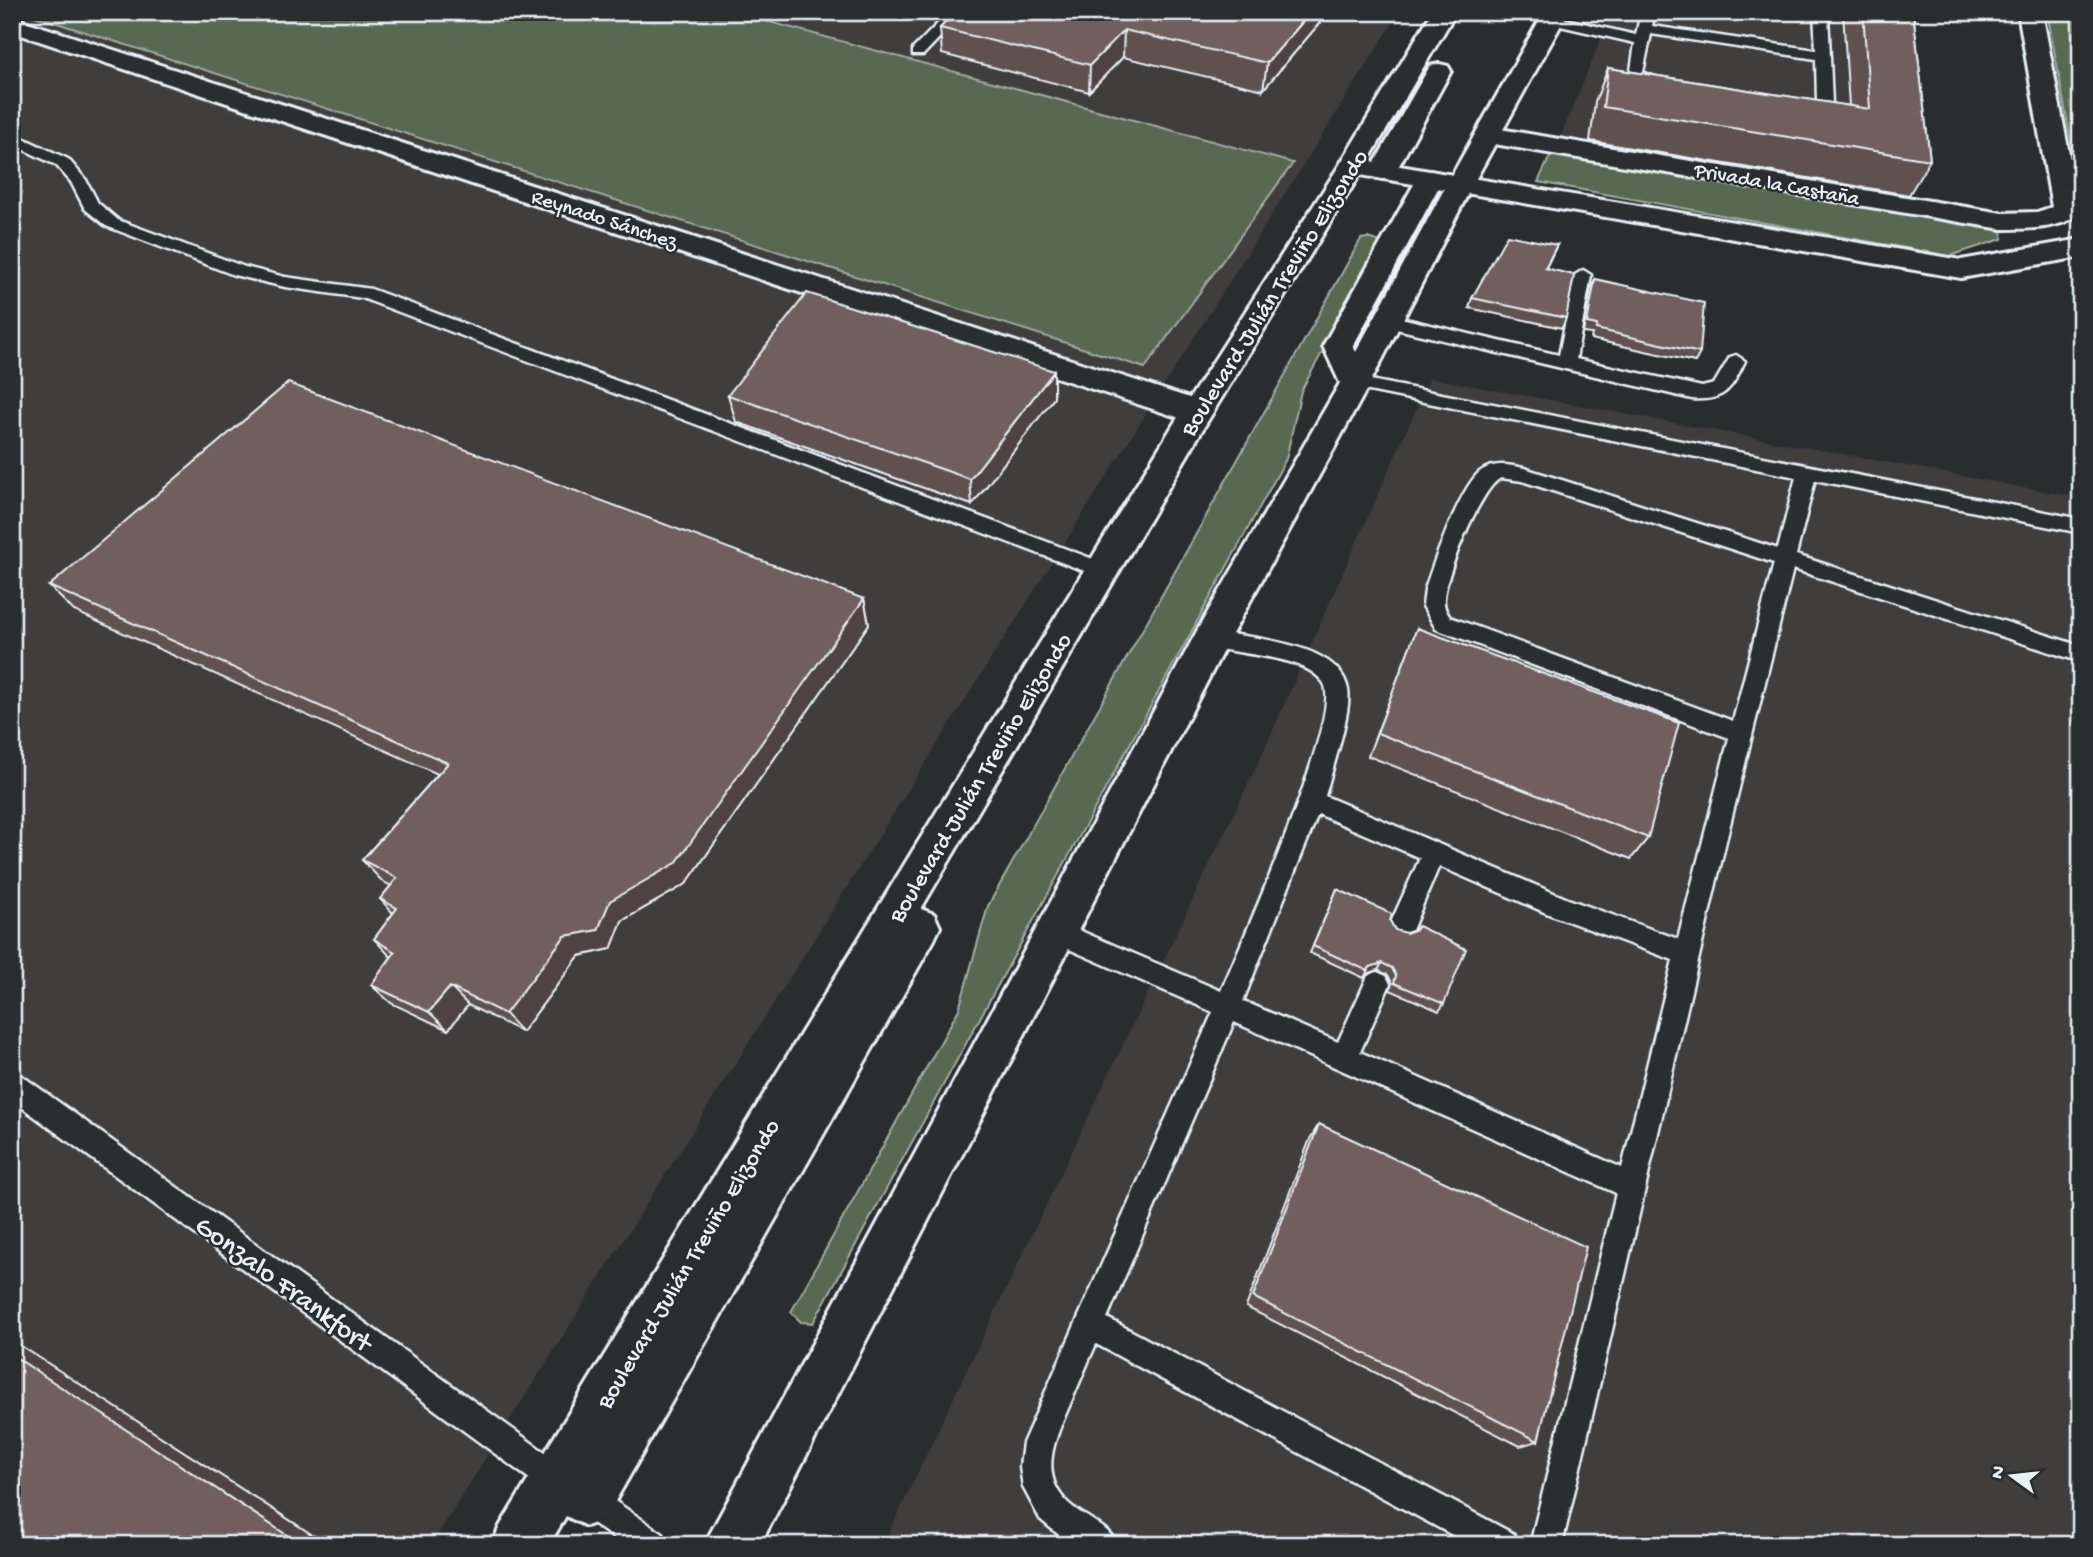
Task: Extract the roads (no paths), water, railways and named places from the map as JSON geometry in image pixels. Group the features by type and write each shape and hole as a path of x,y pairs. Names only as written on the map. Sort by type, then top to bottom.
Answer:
{"main road":[{"name":"Privada la Castaña","path":"1488,135 2002,221 2040,220 2066,211 2030,12"},
{"name":"Boulevard Julián Treviño Elizondo","path":"572,1490 1040,720 1057,645 1197,412 1451,48 1444,13"},
{"path":"1355,383 1338,346 1445,181 1488,135 1551,15"},
{"name":"Reynado Sánchez","path":"12,24 1197,412"},
{"path":"1367,168 1961,270 2081,248"},
{"path":"730,1545 1211,639 1388,321 1445,181"},
{"path":"519,1545 572,1490"}],"lane":[{"path":"918,52 957,12"},
{"path":"1648,12 1642,34 1637,77 1670,85"},
{"path":"1789,103 1815,107 1825,104 1821,12"},
{"path":"1551,15 1642,34 1825,56"},
{"path":"12,138 62,162 78,180 91,205 112,222 240,271 285,282 365,293 1102,570"},
{"path":"1566,363 1583,275"},
{"path":"1388,321 1692,393 1710,395 1722,389 1736,362"},
{"path":"1355,383 2081,526"},
{"path":"1742,733 1443,623 1434,612 1433,596 1454,537 1485,477 1496,472 1524,475 2081,654"},
{"path":"1546,1545 1625,1222 1631,1186 1807,472"},
{"path":"1101,1545 1070,1526 1049,1506 1035,1476 1038,1443 1228,1006 1312,801 1336,708 1338,691 1333,677 1305,657 1211,639"},
{"path":"1312,801 1560,907 1688,954"},
{"path":"1401,927 1433,854"},
{"path":"1055,931 1345,1057 1631,1186"},
{"path":"1345,1057 1377,984"},
{"name":"Gonzalo Frankfort","path":"12,1084 572,1490 652,1545"},
{"path":"1091,1325 1503,1545"}]}
